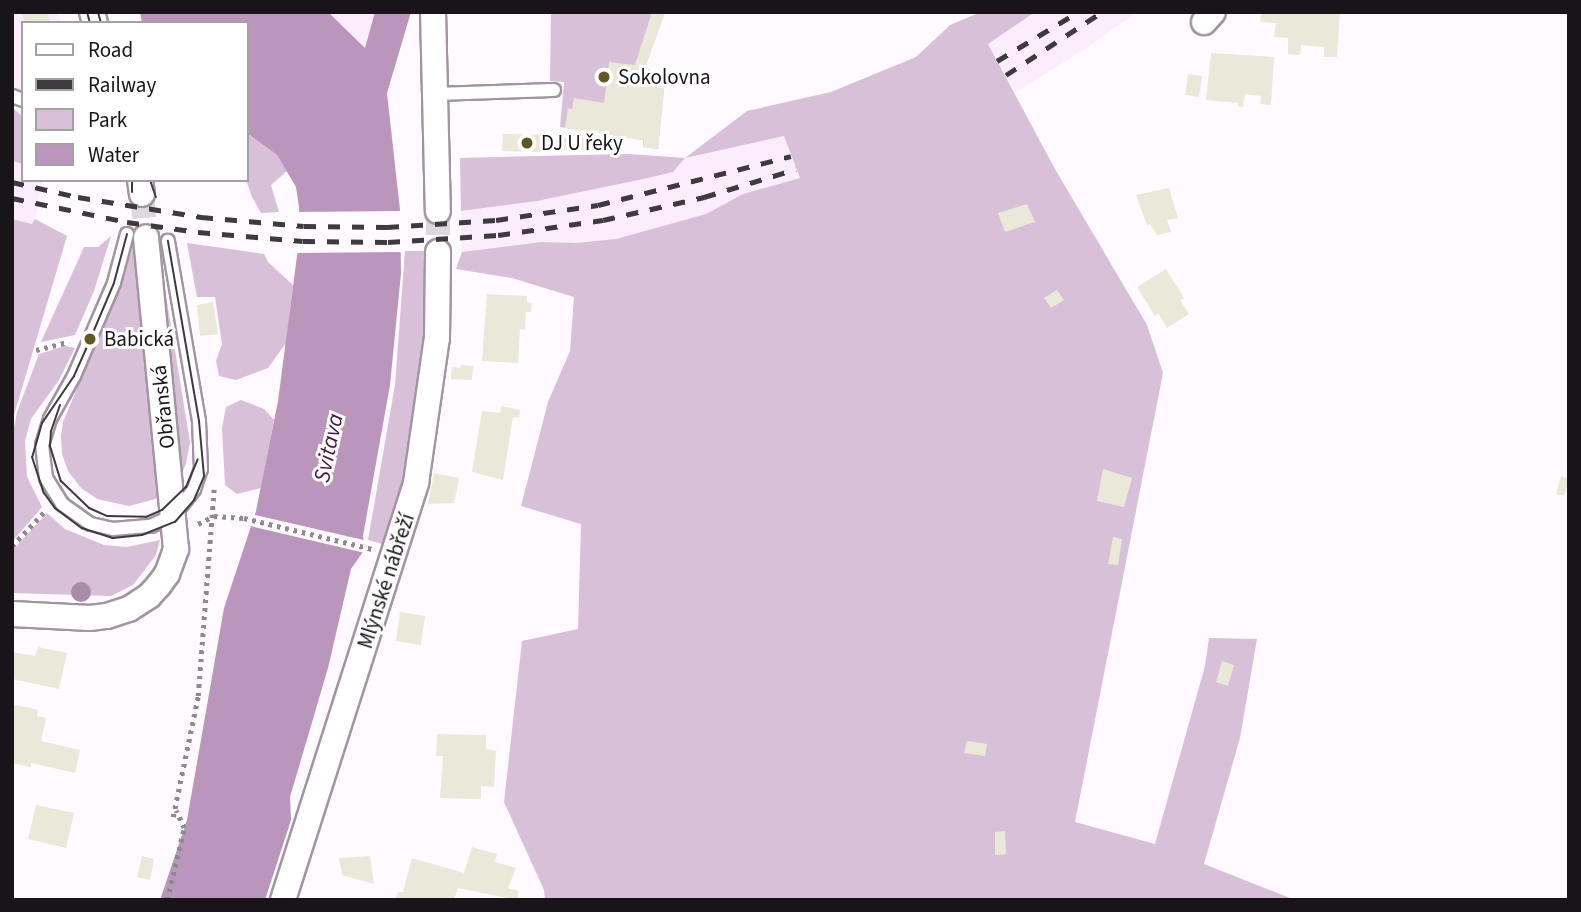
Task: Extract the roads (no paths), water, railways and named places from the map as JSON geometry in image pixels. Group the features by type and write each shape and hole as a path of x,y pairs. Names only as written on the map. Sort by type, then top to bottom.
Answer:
{"street":[{"path":"433,12 438,211"},
{"name":"Obřanská","path":"147,237 175,525"},
{"name":"Mlýnské nábřeží","path":"283,900 416,483 437,338 438,251"},
{"path":"12,614 90,618 129,609 149,596 167,574 176,549 175,525"}],"lane":[{"path":"435,94 554,90"},
{"path":"147,237 199,421 201,458 194,489 175,525 131,529 91,524 76,516 54,494 42,461 44,433 74,376 114,283 147,237"}],"water":[{"name":"Svitava","path":"140,12 328,12 365,48 375,12 411,12 387,93 400,210 401,273 390,385 363,536 365,549 351,569 328,668 290,797 291,820 265,900 160,900 187,820 224,608 256,511 278,401 300,233 299,207 296,187 277,155 248,134 248,21 142,21"}],"tunnel":[{"path":"142,194 146,237"},
{"path":"438,211 438,252"}],"tram line":[{"path":"87,12 89,21"},
{"path":"98,12 100,21"},
{"path":"132,182 132,192"},
{"path":"151,182 156,197"},
{"path":"127,234 114,283 86,349 74,376 42,423 32,457 44,493 55,508 82,528 113,538 142,535 175,522 194,500 204,476 199,421 168,241"},
{"path":"60,405 51,431 50,446 61,481 89,508 107,516 146,517 162,510 186,487 198,459"}],"railway":[{"path":"997,61 1078,12"},
{"path":"1006,75 1102,12"},
{"path":"12,182 78,197 201,217 304,226 387,227 496,220 598,205 791,156"},
{"path":"12,198 127,222 198,232 303,241 388,242 498,235 603,220 704,197 796,169"}],"place":[{"name":"Sokolovna","path":"604,77"},
{"name":"DJ U řeky","path":"527,143"},
{"name":"Babická","path":"90,339"}]}
